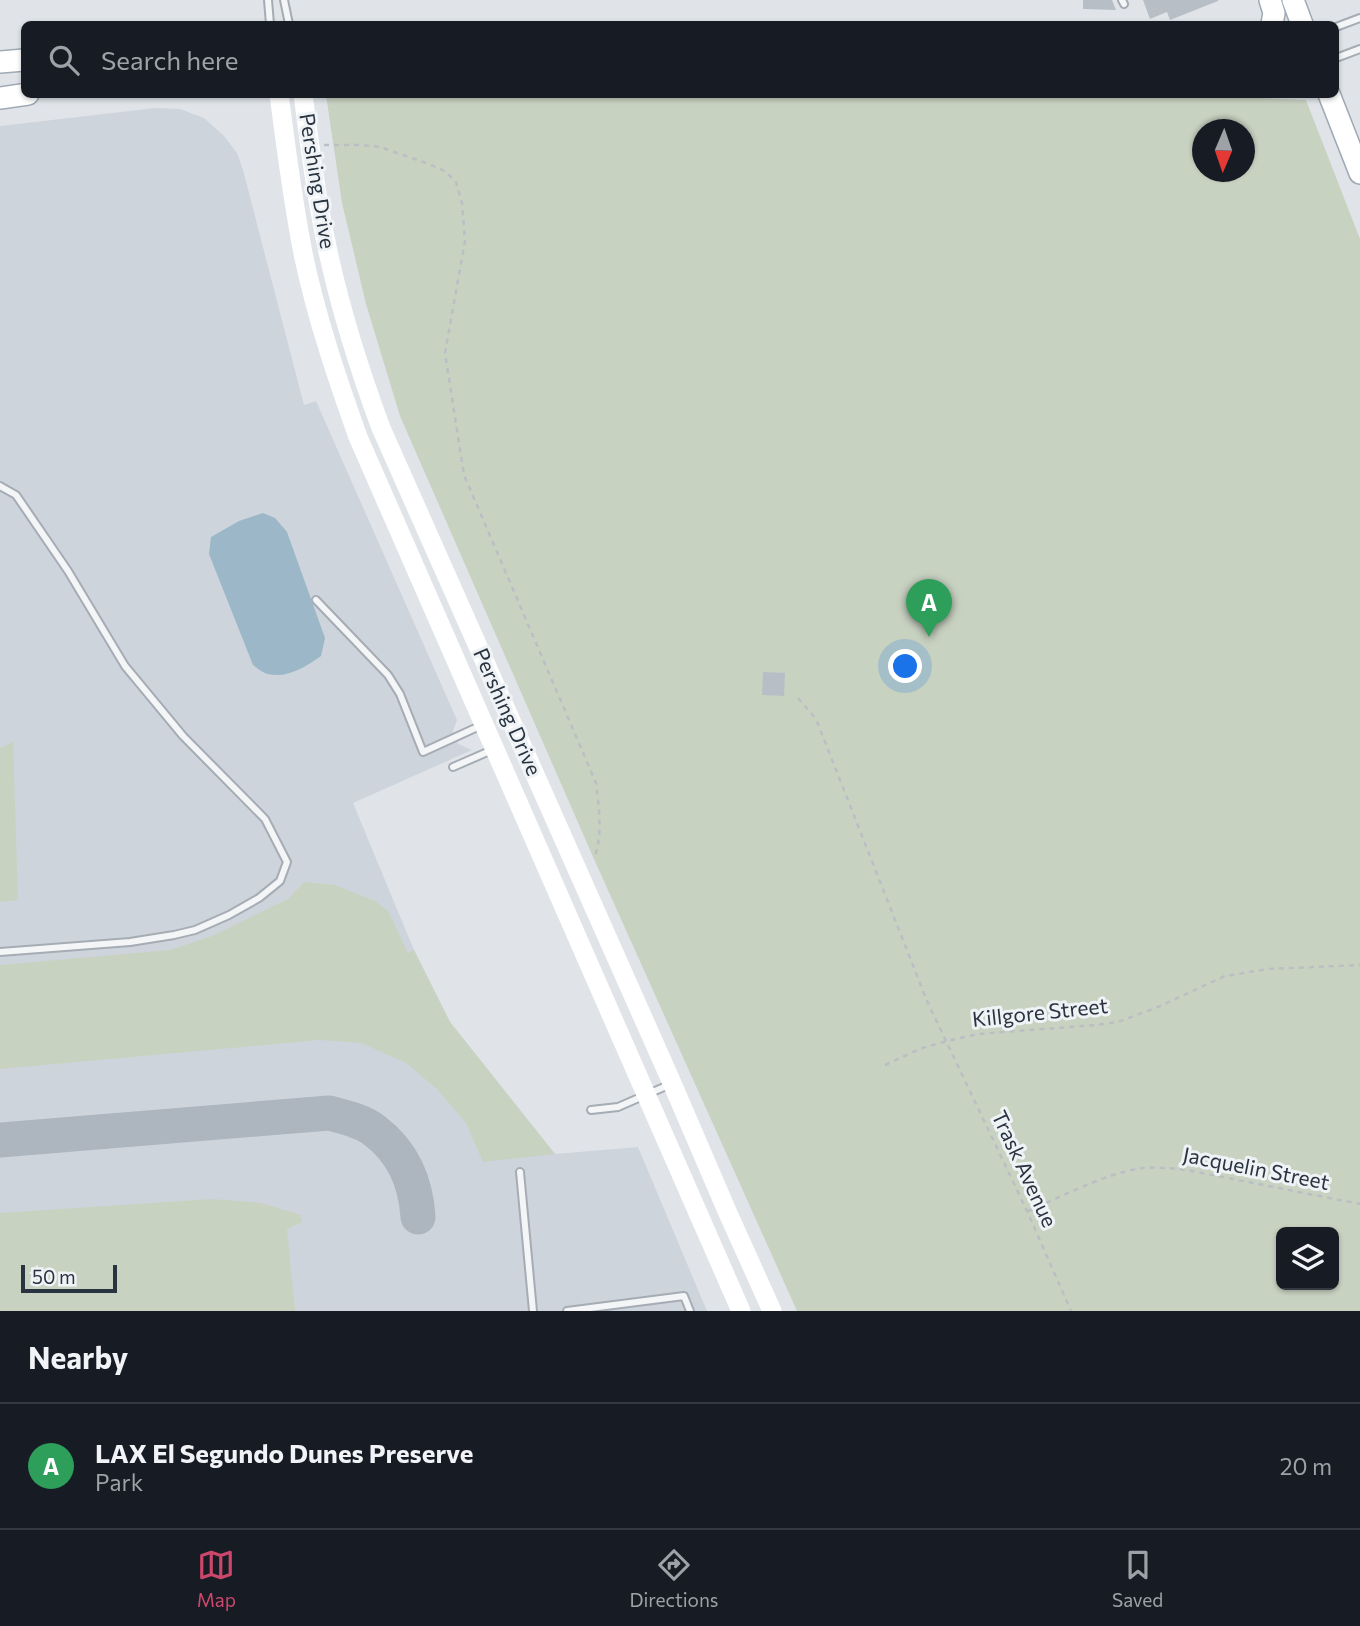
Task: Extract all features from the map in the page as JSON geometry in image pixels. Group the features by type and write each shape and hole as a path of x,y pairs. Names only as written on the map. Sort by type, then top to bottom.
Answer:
{"main road":[{"path":"1270,0 1274,13 1273,21"},
{"path":"1293,0 1301,21"},
{"path":"0,62 21,60"},
{"path":"0,98 21,95"},
{"name":"Pershing Drive","path":"279,98 290,185 304,260 343,395 377,481 741,1311"},
{"name":"Pershing Drive","path":"304,98 320,212 339,298 381,428 772,1311"},
{"path":"1331,98 1360,173"}],"lane":[{"path":"268,0 270,21"},
{"path":"284,0 288,21"},
{"path":"1339,26 1360,18"},
{"path":"1339,57 1360,49"},
{"path":"0,485 16,495 68,571 125,666 183,736 265,819 287,862 280,881 259,898 195,930 130,942 0,952"},
{"path":"316,600 388,675 400,694 423,752 484,724"},
{"path":"453,766 494,749"},
{"path":"590,1111 618,1107 672,1083"},
{"path":"520,1172 533,1311"},
{"path":"567,1311 684,1296 690,1311"}],"path":[{"path":"310,146 380,147 445,171 456,182 462,203 465,241 444,353 464,475 596,782 599,808 598,841 594,859"},
{"name":"Trask Avenue","path":"798,698 816,719 927,1001 1072,1311"},
{"name":"Killgore Street","path":"886,1065 922,1048 978,1034 1118,1021 1158,1007 1225,976 1246,972 1360,965"},
{"name":"Jacquelin Street","path":"1027,1211 1122,1172 1142,1168 1187,1170 1360,1204"}],"shaded area":[{"path":"156,108 180,109 204,118 224,136 237,153 304,405 316,401 457,720 453,731 458,744 472,750 353,803 414,950 450,1022 555,1154 638,1147 707,1311 0,1311 0,126"}],"green space":[{"path":"326,98 1306,100 1360,239 1360,1311 797,1311 594,859 400,416 366,304 342,203"},
{"path":"13,742 18,900 0,902 0,748"},
{"path":"304,882 335,885 375,901 388,911 408,953 414,950 450,1022 555,1154 483,1162 466,1123 437,1089 406,1063 361,1043 319,1040 0,1069 0,965 170,950 212,936 288,899"},
{"path":"212,1199 261,1203 301,1215 302,1222 287,1229 295,1311 0,1311 0,1213"}],"water":[{"path":"263,513 275,518 287,532 325,638 321,656 282,675 266,673 253,665 209,554 211,537 239,521"}],"building":[{"path":"1083,0 1112,0 1116,10 1083,9"},
{"path":"1143,0 1218,1 1170,20 1167,12 1150,19"},
{"path":"763,672 785,673 784,696 762,695"}],"taxiway":[{"path":"0,1140 329,1113 365,1125 385,1139 400,1158 411,1180 418,1217"}],"place":[{"name":"LAX El Segundo Dunes Preserve","path":"929,637"}]}
